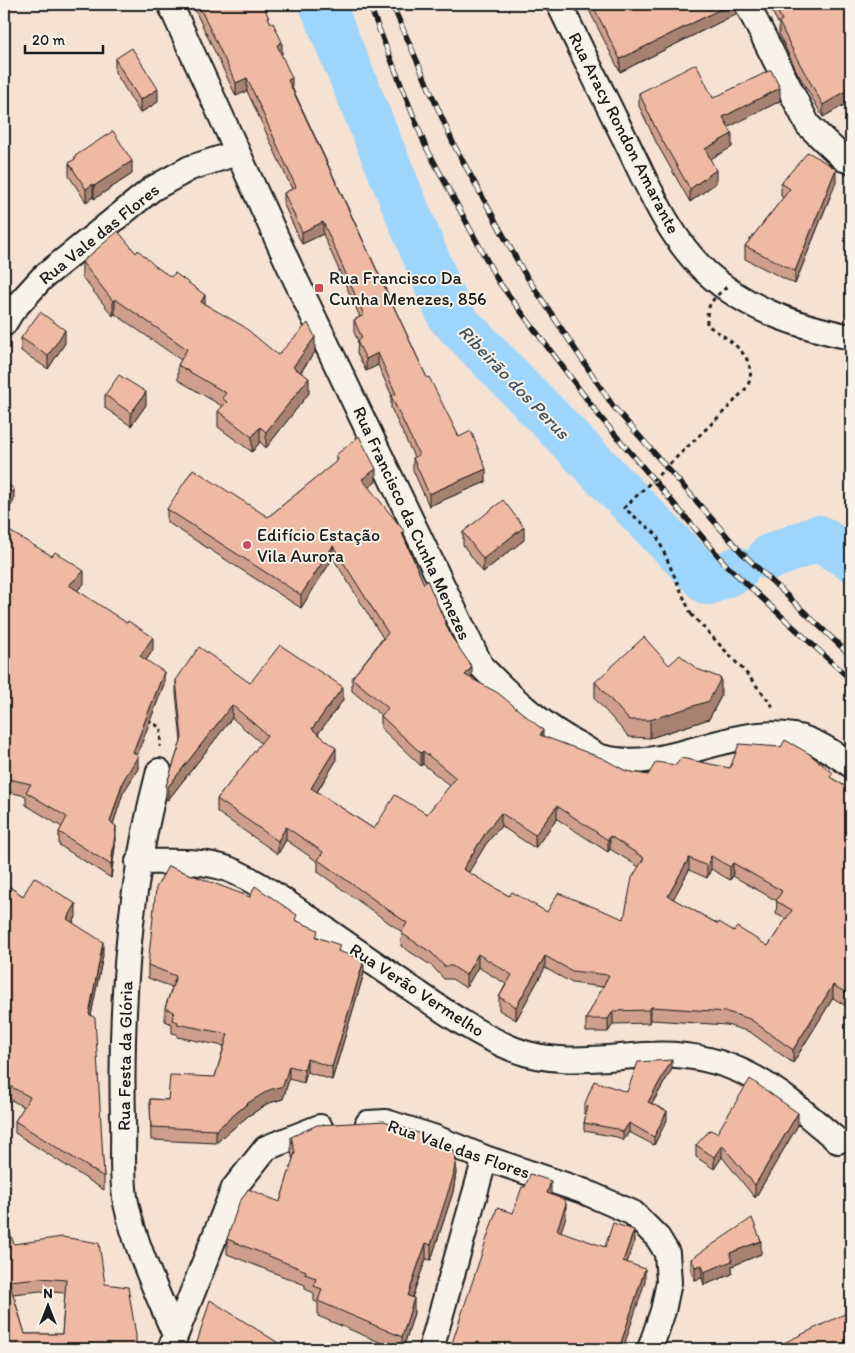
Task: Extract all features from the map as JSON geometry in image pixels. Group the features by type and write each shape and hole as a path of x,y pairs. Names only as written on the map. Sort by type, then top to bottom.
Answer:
{"street":[{"name":"Rua Francisco da Cunha Menezes","path":"170,4 237,153 481,666 514,700 552,729 600,756 641,761 684,753 710,743 769,733 796,736 831,751 851,765"},
{"name":"Rua Aracy Rondon Amarante","path":"559,4 636,163 676,238 707,273 756,307 805,328 851,337"},
{"path":"747,4 808,125 844,160 851,161"},
{"name":"Rua Vale das Flores","path":"4,324 12,311 42,278 152,189 190,168 237,153"},
{"name":"Rua Festa da Glória","path":"159,771 138,862 127,949 121,1039 125,1201 173,1342"},
{"name":"Rua Verão Vermelho","path":"138,862 190,862 227,869 270,891 460,1023 513,1049 541,1057 580,1060 648,1054 714,1059 748,1073 799,1108 838,1141"},
{"name":"Rua Vale das Flores","path":"173,1342 234,1188 266,1148 314,1127 386,1122 583,1191 633,1213 658,1238 667,1253 669,1282 664,1311 650,1349"},
{"path":"431,1349 485,1158"}],"path":[{"path":"727,287 716,296 706,311 707,325 733,342 745,356 750,370 748,385 733,403 624,508 656,534 691,614 747,674 796,736"},
{"path":"144,718 161,728 159,771"}],"building":[{"path":"198,4 263,4 271,24 273,23 282,42 277,45 292,78 288,80 427,378 429,377 459,437 471,431 486,469 429,494 413,458 419,455 391,396 396,394 378,353 366,359 357,341 362,338 354,320 364,315 323,222 302,232 284,193 296,187 247,78 236,83"},
{"path":"592,4 731,4 620,59"},
{"path":"774,4 851,4 851,88 823,105 779,22 782,20"},
{"path":"132,48 158,89 140,100 115,59"},
{"path":"696,64 713,98 771,70 780,88 723,117 732,134 705,149 716,170 690,189 657,131 639,93"},
{"path":"113,131 132,161 94,186 93,184 86,189 69,163 76,158 75,156"},
{"path":"808,152 836,169 795,271 745,246 790,189 781,183"},
{"path":"118,231 136,253 138,250 155,266 171,277 175,273 205,295 201,302 243,326 278,355 308,323 315,337 293,367 309,378 266,432 260,427 252,437 218,411 227,402 222,398 226,393 178,365 187,349 115,299 113,301 82,262"},
{"path":"40,312 65,330 48,356 21,338"},
{"path":"119,375 146,392 131,413 105,395"},
{"path":"359,436 376,469 362,479 405,532 402,533 424,584 427,580 451,636 472,667 465,675 498,693 543,730 540,735 602,758 626,771 648,775 656,762 676,765 681,758 730,768 739,744 781,747 785,740 808,753 833,773 830,777 851,790 851,996 833,985 793,1050 750,1019 727,1012 651,1007 649,1010 613,1011 608,1019 586,1019 609,975 572,971 545,956 516,1007 499,997 512,975 478,954 466,975 452,966 444,966 432,953 401,933 407,923 318,860 323,852 286,827 278,841 217,799 267,735 232,705 168,787 166,786 182,738 176,680 199,647 250,683 280,645 343,687 312,729 336,748 311,788 374,829 395,795 427,814 456,778 423,751 421,753 381,716 388,708 352,678 388,633 333,546 301,595 167,509 193,469 268,517 338,460 336,455","holes":["557,806 608,840 610,836 644,858 632,878 624,919 558,893 547,912 512,892 509,896 463,869 486,832 501,813 535,835","711,856 730,867 733,863 782,891 776,901 792,910 768,946 737,927 734,931 719,922 718,924 668,896 689,858 707,866"]},
{"path":"4,473 8,475 4,481"},
{"path":"4,481 14,489 4,504"},
{"path":"503,500 524,527 483,559 463,532"},
{"path":"4,528 52,556 55,552 84,571 69,585 127,623 128,621 153,637 140,656 164,672 133,752 138,756 123,781 110,822 116,826 111,865 59,832 67,817 26,792 31,784 4,778"},
{"path":"644,637 669,665 680,655 697,669 721,678 709,701 650,720 629,720 595,682"},
{"path":"168,866 250,897 255,886 297,915 295,920 318,930 316,937 340,945 338,951 364,960 332,1067 307,1059 304,1070 289,1066 283,1086 269,1090 248,1103 216,1130 151,1127 150,1099 168,1100 170,1075 215,1077 228,1034 177,1024 178,1022 172,1020 174,1012 165,1008 176,976 148,965 156,888"},
{"path":"34,877 76,904 67,919 103,942 89,1014 95,1018 104,1177 15,1121 30,1097 4,1083 4,927 6,924 4,923 4,883 23,896"},
{"path":"672,1060 648,1102 667,1111 654,1137 629,1123 623,1132 617,1129 584,1123 588,1107 584,1106 594,1081 627,1092 638,1062"},
{"path":"750,1079 798,1113 755,1185 722,1145 714,1157 696,1145 710,1130 717,1133"},
{"path":"384,1121 452,1145 456,1158 453,1177 431,1245 426,1243 408,1296 414,1298 402,1337 318,1301 322,1289 314,1286 316,1278 305,1274 306,1271 227,1239 239,1203 248,1189 280,1202 295,1152 291,1137 317,1125"},
{"path":"530,1174 551,1181 547,1193 565,1200 566,1204 557,1230 605,1247 613,1223 634,1230 623,1261 645,1269 619,1349 448,1349 451,1346 497,1208 513,1213 522,1187 525,1187"},
{"path":"752,1218 761,1241 730,1253 732,1261 704,1272 702,1265 695,1267 691,1259"},
{"path":"4,1221 14,1244 62,1237 99,1243 105,1284 128,1287 136,1335 136,1349 4,1349","holes":["40,1278 66,1280 62,1334 25,1334 9,1281"]},
{"path":"210,1300 288,1349 195,1349"},
{"path":"851,1311 851,1349 771,1349"}],"waterway":[{"name":"Ribeirão dos Perus","path":"322,4 450,316 708,582 736,570"},
{"name":"Ribeirão dos Perus","path":"770,557 818,538 851,558"}],"railway":[{"path":"369,4 425,145 498,281 601,418 727,566 851,680"},
{"path":"392,4 454,145 523,271 613,406 741,552 851,656"}],"place":[{"name":"Rua Francisco Da Cunha Menezes, 856","path":"319,288"},
{"name":"Edifício Estação Vila Aurora","path":"247,545"}]}
